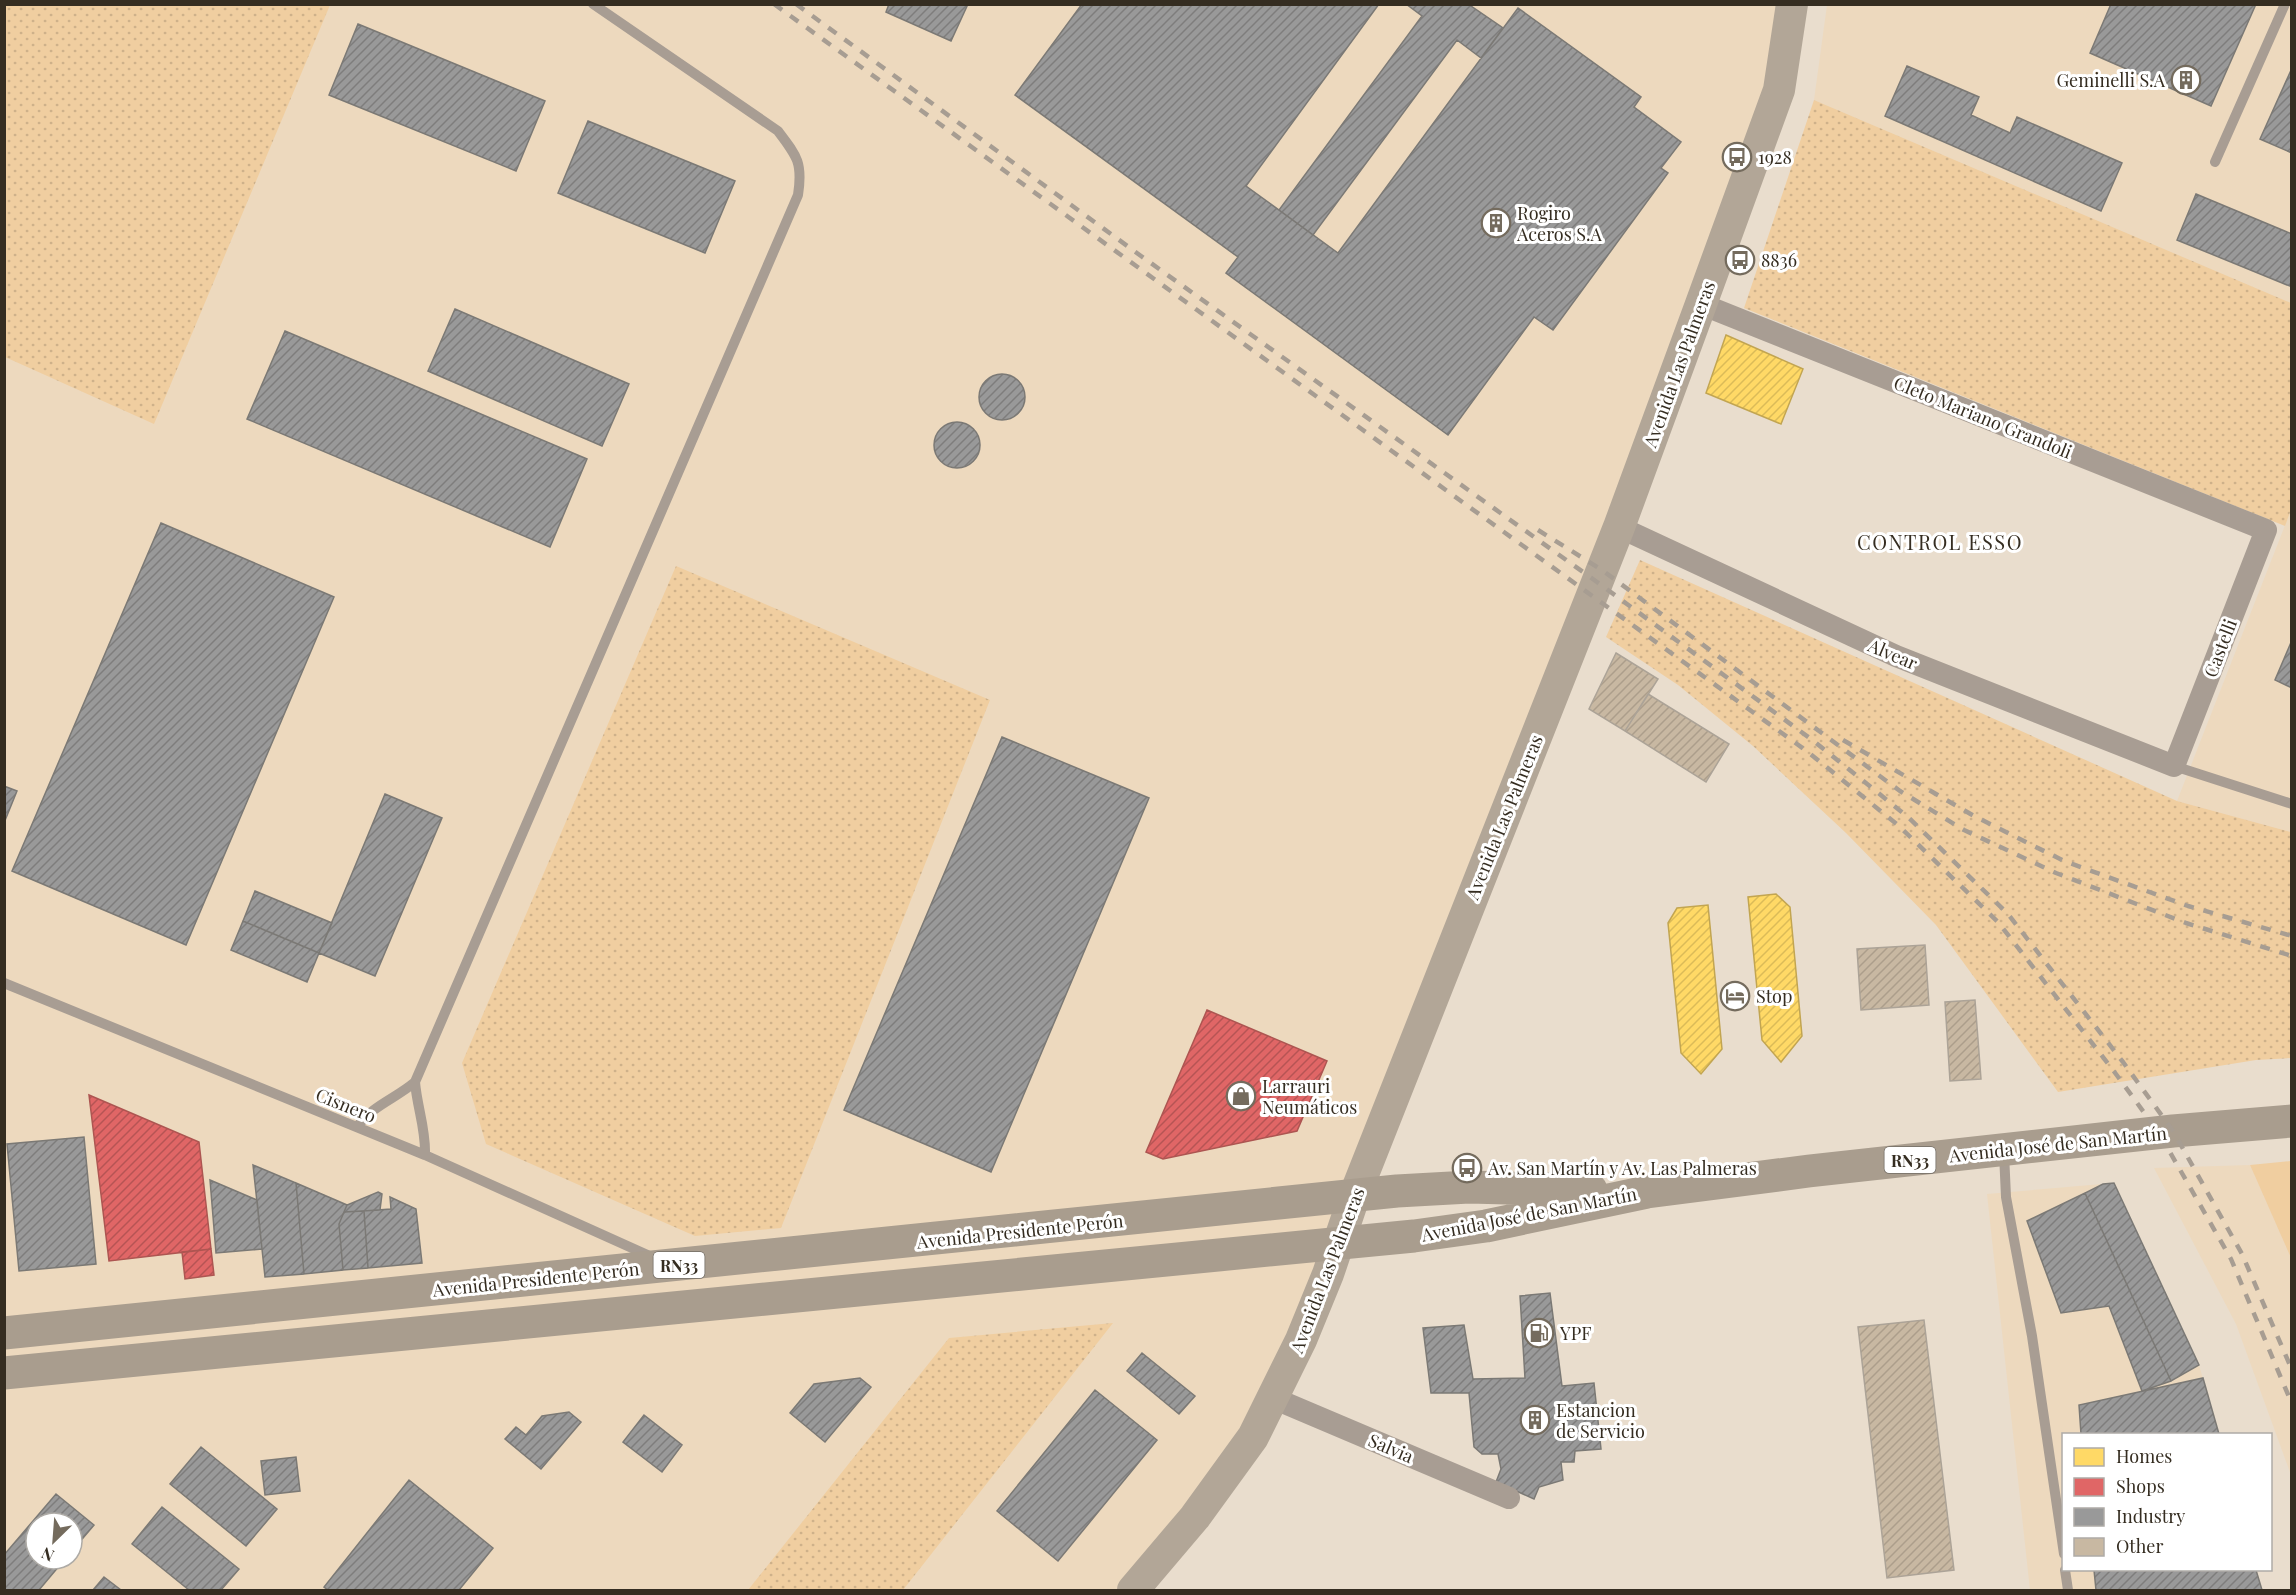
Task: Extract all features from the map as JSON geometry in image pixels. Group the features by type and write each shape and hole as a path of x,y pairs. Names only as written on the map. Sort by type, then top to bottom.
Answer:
{"main road":[{"name":"Avenida Las Palmeras","path":"1133,1590 1195,1517 1253,1437 1301,1340 1354,1197 1619,527 1701,304 1779,90 1792,4"},
{"name":"Avenida José de San Martín","path":"1339,1242 1414,1236 1485,1226 1647,1192 1809,1171 2173,1131 2292,1121"},
{"name":"Avenida José de San Martín","path":"1354,1197 1397,1191 1469,1187 1647,1192"},
{"name":"Avenida Presidente Perón","path":"4,1334 1354,1197"},
{"name":"RN33","path":"4,1373 1339,1242"}],"street":[{"name":"Cleto Mariano Grandoli","path":"1701,304 2265,530"},
{"name":"Alvear","path":"1619,527 1896,656 2174,766"},
{"name":"Castelli","path":"2174,766 2265,530"},
{"name":"Salvia","path":"1273,1398 1509,1498"}],"lane":[{"path":"357,1127 367,1113 401,1094 415,1082 798,195 801,175 796,154 778,131 593,4"},
{"path":"2214,162 2284,4"},
{"path":"2174,766 2292,804"},
{"name":"Cisnero","path":"4,983 425,1155 671,1266"},
{"path":"415,1082 417,1103 426,1136 425,1155"},
{"path":"2003,1150 2006,1197 2032,1336 2062,1540"},
{"path":"2065,1571 2068,1590"}],"shaded area":[{"path":"5,4 330,5 154,424 5,357"},
{"path":"5,5 1792,5 1788,35 1301,1340 1133,1590 5,1590"},
{"path":"1827,5 2291,5 2291,303 1814,100"},
{"path":"1814,100 2291,303 2291,510 2285,526 1744,308"},
{"path":"2291,510 2291,832 2177,801"},
{"path":"1640,560 2177,801 2291,832 2291,1058 2256,1060 2058,1092 1936,925 1846,833 1753,746 1678,685 1606,637"},
{"path":"676,566 990,700 781,1228 695,1236 486,1144 462,1063"},
{"path":"2292,1161 2291,1258 2250,1165"},
{"path":"2250,1165 2291,1258 2291,1475 2236,1324 2154,1168"},
{"path":"2114,1183 2199,1365 2219,1433 2062,1433 2062,1571 2256,1571 2262,1590 2030,1590 1987,1194"},
{"path":"1113,1323 903,1590 748,1590 949,1338"}],"building: Homes":[{"path":"1726,335 1803,369 1781,424 1706,393"},
{"path":"1776,894 1790,907 1802,1036 1781,1062 1762,1040 1748,897"},
{"path":"1708,905 1722,1049 1701,1074 1681,1053 1668,923 1677,908"}],"building: Shops":[{"name":"Larrauri Neumáticos","path":"1207,1010 1327,1061 1297,1131 1163,1159 1146,1152"},
{"path":"89,1095 199,1142 211,1249 109,1261"},
{"path":"211,1249 214,1275 185,1279 182,1252"}],"building: Industry":[{"path":"889,4 968,4 951,41 886,12"},
{"name":"Rogiro Aceros S.A","path":"1082,4 1379,4 1246,186 1338,253 1518,8 1641,97 1634,107 1681,142 1661,168 1668,173 1553,330 1534,317 1448,435 1226,273 1238,257 1015,95"},
{"path":"1406,4 1468,4 1503,28 1481,58 1457,40 1313,235 1279,210 1422,16"},
{"name":"Geminelli S.A","path":"2111,4 2256,4 2211,106 2090,53"},
{"path":"358,24 545,101 516,171 329,95"},
{"path":"1907,66 1979,97 1971,115 2010,133 2017,117 2122,163 2101,211 1885,116"},
{"path":"2292,68 2292,153 2260,139"},
{"path":"588,121 735,181 705,253 558,193"},
{"path":"2196,194 2292,234 2292,287 2177,240"},
{"path":"455,309 629,384 602,446 428,371"},
{"path":"285,331 587,459 550,547 247,419"},
{"path":"1007,374 1019,380 1024,388 1024,406 1019,414 1011,419 997,420 985,414 980,406 979,392 985,380 993,375"},
{"path":"962,422 974,428 979,436 979,454 974,462 966,467 952,468 940,462 935,454 934,440 940,428 948,423"},
{"path":"161,523 334,597 186,945 12,871"},
{"path":"2292,640 2292,688 2275,680"},
{"path":"1002,737 1149,798 991,1172 844,1110"},
{"path":"4,786 17,791 4,823"},
{"path":"385,794 442,818 375,976 319,953"},
{"path":"255,891 332,923 319,953 243,921"},
{"path":"243,921 319,953 307,982 231,950"},
{"path":"84,1137 96,1264 19,1271 7,1144"},
{"path":"253,1165 296,1183 304,1274 265,1277"},
{"path":"210,1180 257,1200 262,1249 216,1253"},
{"path":"296,1183 347,1205 339,1224 343,1270 304,1274"},
{"path":"2114,1183 2199,1365 2171,1381 2085,1193 2103,1184"},
{"path":"378,1192 382,1194 380,1210 344,1212 347,1205"},
{"path":"2085,1193 2171,1381 2142,1391 2109,1306 2061,1313 2027,1221"},
{"path":"390,1197 416,1209 422,1263 368,1268 364,1211 391,1209"},
{"path":"364,1211 368,1268 343,1270 339,1224 344,1212"},
{"name":"Estancion de Servicio","path":"1550,1293 1562,1386 1594,1383 1601,1449 1575,1451 1574,1462 1561,1462 1563,1480 1539,1487 1534,1499 1496,1482 1501,1469 1498,1454 1482,1454 1474,1447 1469,1393 1431,1393 1423,1328 1464,1325 1473,1379 1525,1378 1520,1296"},
{"path":"1142,1353 1195,1396 1179,1414 1127,1371"},
{"path":"860,1378 871,1387 825,1442 790,1413 814,1384"},
{"path":"2203,1378 2219,1433 2081,1433 2079,1405"},
{"path":"1095,1390 1157,1440 1058,1561 997,1511"},
{"path":"569,1412 581,1422 541,1469 505,1439 516,1427 526,1435 542,1416"},
{"path":"644,1415 682,1445 662,1472 623,1442"},
{"path":"201,1447 277,1509 246,1546 170,1484"},
{"path":"296,1457 300,1491 265,1495 261,1461"},
{"path":"409,1480 493,1548 459,1590 328,1590 324,1587"},
{"path":"56,1494 77,1511 42,1511"},
{"path":"162,1507 239,1569 221,1590 189,1590 132,1544"},
{"path":"84,1517 94,1525 84,1537"},
{"path":"24,1532 24,1571 55,1571 39,1590 4,1590 4,1555"},
{"path":"2094,1571 2256,1571 2262,1590 2096,1590"},
{"path":"104,1577 121,1590 93,1590"}],"building: Other":[{"path":"1616,653 1658,679 1625,731 1589,709"},
{"path":"1648,694 1729,744 1706,782 1625,731"},
{"path":"1925,945 1929,1005 1861,1010 1857,949"},
{"path":"1975,1000 1981,1079 1950,1081 1945,1002"},
{"path":"1924,1320 1954,1570 1887,1578 1858,1327"}],"railway":[{"path":"774,4 1808,752 1899,826 1998,922 2159,1133 2231,1259 2292,1404"},
{"path":"796,4 1141,256 1597,582 1815,742 1908,817 2008,914 2123,1062 2173,1131 2242,1254 2292,1370"},
{"path":"1538,530 1602,570 1900,791 1964,830 2056,873 2186,923 2292,956"},
{"path":"1843,740 1974,816 2064,861 2188,906 2292,936"}],"place":[{"name":"Geminelli S.A","path":"2186,80"},
{"name":"1928","path":"1737,157"},
{"name":"Rogiro Aceros S.A","path":"1496,223"},
{"name":"8836","path":"1740,260"},
{"name":"Stop","path":"1735,996"},
{"name":"Larrauri Neumáticos","path":"1241,1096"},
{"name":"Av. San Martín y Av. Las Palmeras","path":"1467,1168"},
{"name":"YPF","path":"1539,1333"},
{"name":"Estancion de Servicio","path":"1535,1420"}],"district":[{"name":"CONTROL ESSO","path":"1940,541"}]}
